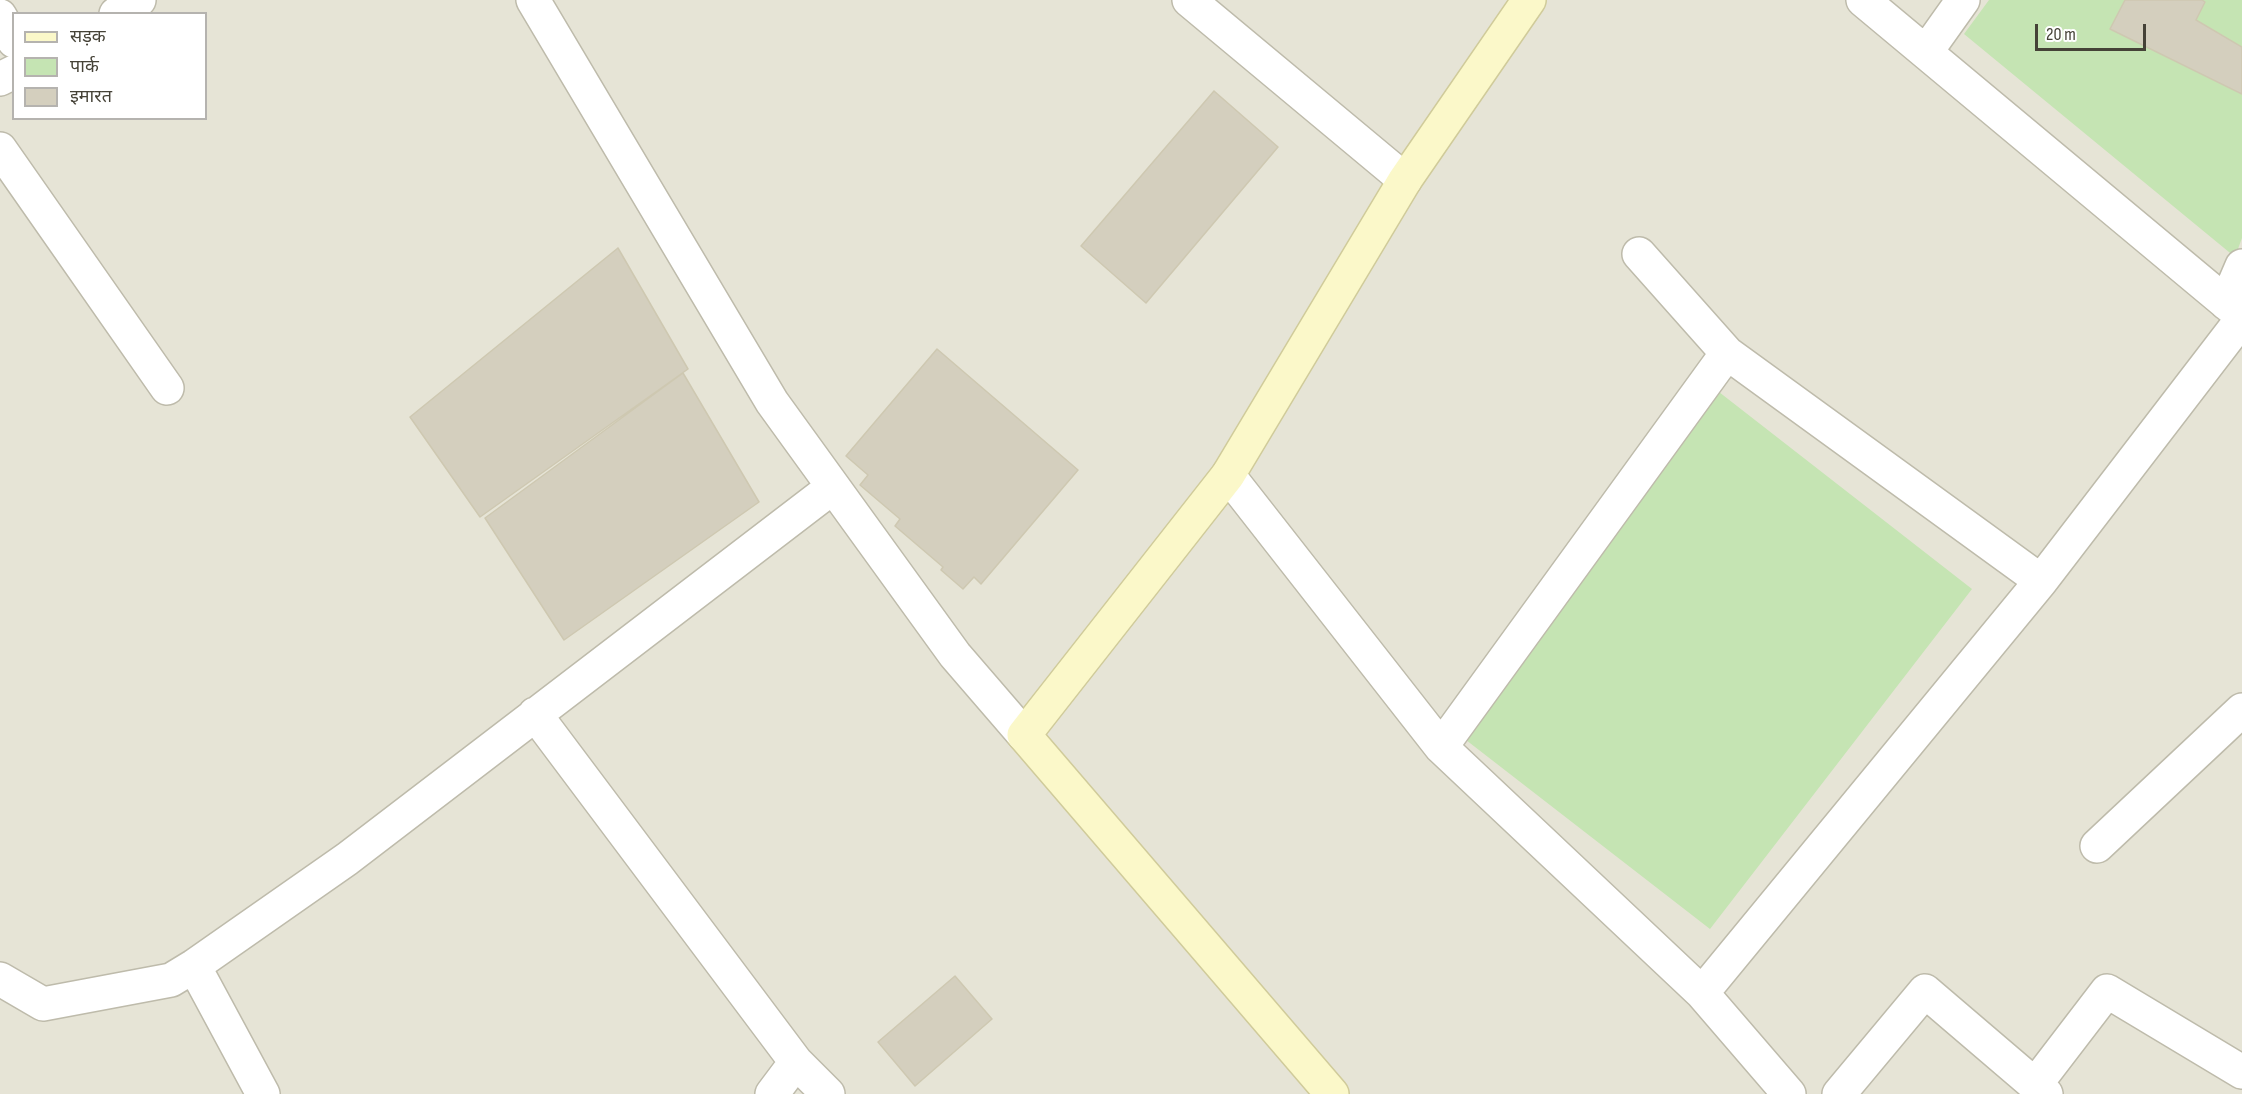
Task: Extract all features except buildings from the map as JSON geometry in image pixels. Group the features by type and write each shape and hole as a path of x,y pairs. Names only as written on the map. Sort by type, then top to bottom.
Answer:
{"street":[{"path":"119,12 139,0"},
{"path":"533,0 772,402 955,655 1332,1094"},
{"path":"1189,0 1406,180"},
{"path":"1024,735 1228,475 1406,180 1529,0"},
{"path":"1863,0 2237,313"},
{"path":"1926,52 1963,0"},
{"path":"0,16 12,37"},
{"path":"0,149 167,388"},
{"path":"1640,254 1727,353 2041,581"},
{"path":"1702,993 2041,581 2237,313 2242,266"},
{"path":"1441,747 1727,353"},
{"path":"1228,475 1441,747 1702,993 1789,1094"},
{"path":"0,979 43,1004 171,980 347,859 833,486"},
{"path":"2097,846 2242,710"},
{"path":"535,714 796,1062 828,1094"},
{"path":"194,966 263,1094"},
{"path":"1839,1094 1925,991 2040,1090 2107,991 2242,1072"},
{"path":"772,1094 796,1062"}],"shaded area":[{"path":"0,0 2242,0 2242,1094 0,1094"}],"green space":[{"path":"1989,0 2242,0 2242,238 2235,257 1964,34"},
{"path":"1719,392 1972,589 1710,929 1457,733"}]}
